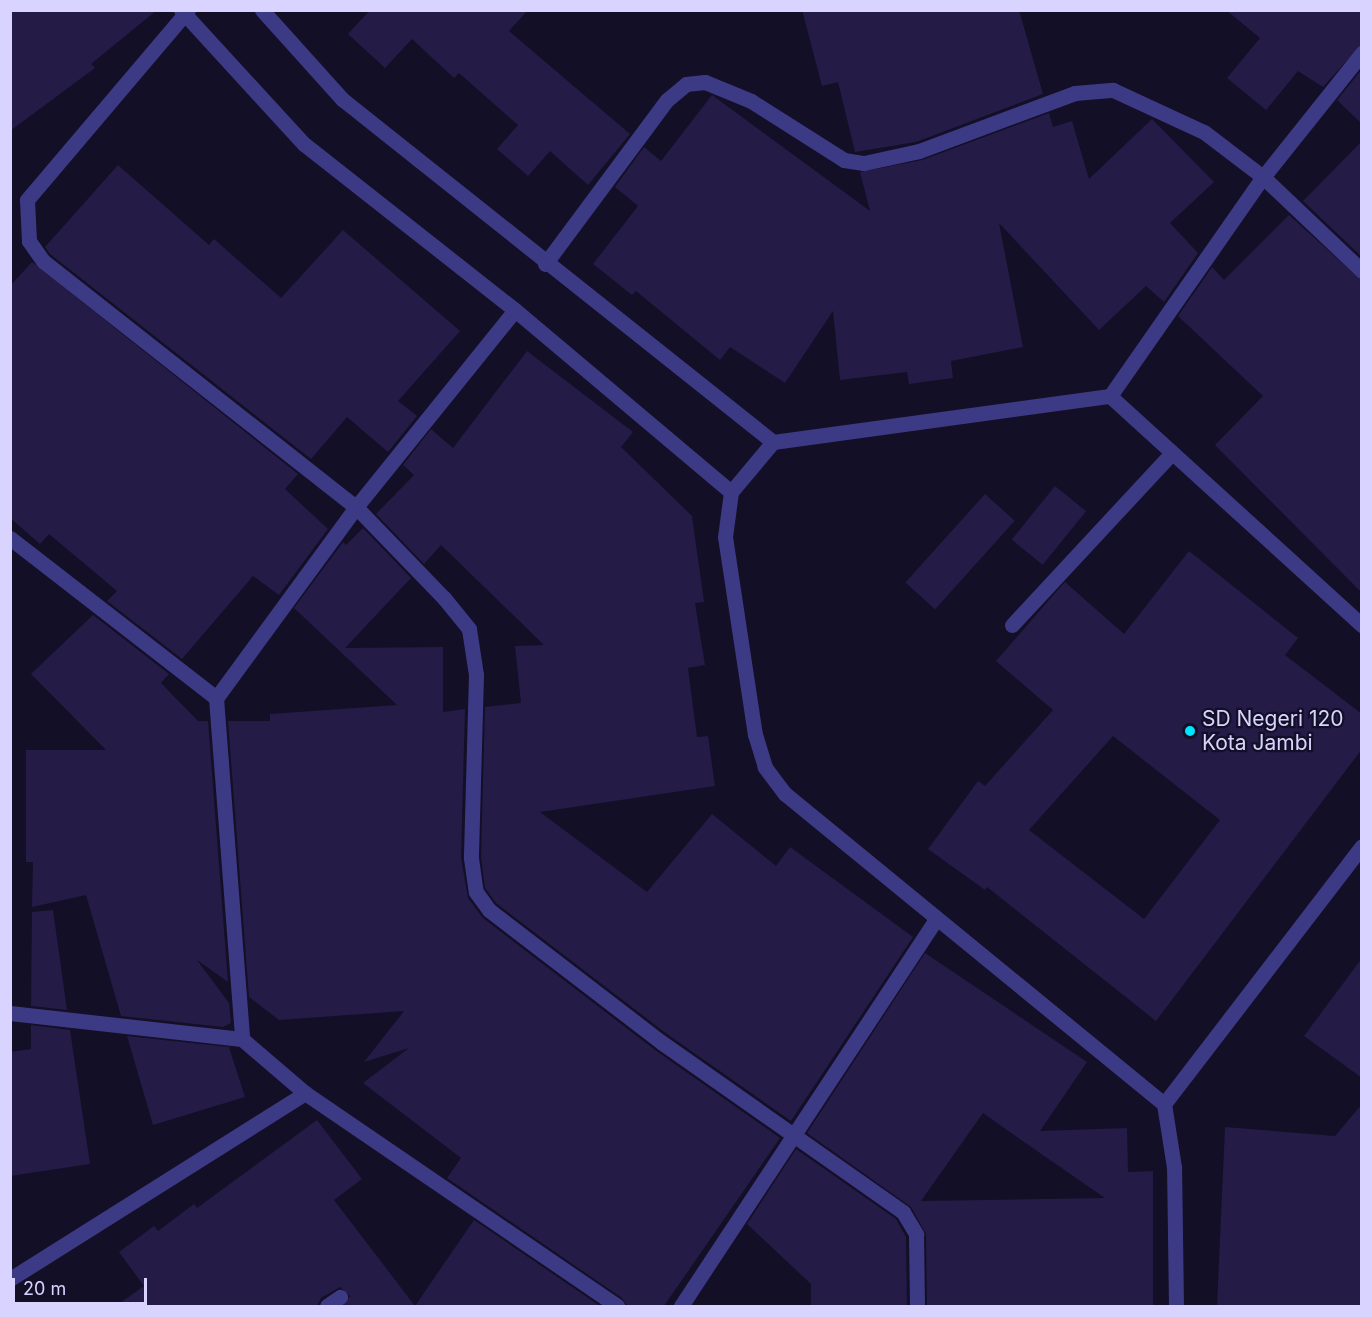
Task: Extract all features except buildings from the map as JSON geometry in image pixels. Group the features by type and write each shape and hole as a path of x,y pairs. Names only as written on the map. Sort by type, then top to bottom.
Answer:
{"street":[{"path":"262,10 342,99 544,264 773,442"},
{"path":"731,492 515,310 304,144 184,12 27,200 29,241 43,261 356,507 469,629 476,675 471,858 476,892 489,910 590,988 903,1212 916,1234 917,1306"},
{"path":"1176,1306 1174,1167 1164,1104 785,794 765,767 755,735 725,537 731,492 773,442 1110,396 1263,177 1362,53"},
{"path":"544,264 671,96 686,84 705,82 751,101 844,160 864,163 919,152 1075,93 1113,90 1204,132 1263,177 1362,271"},
{"path":"242,1039 216,698 356,507 515,310"},
{"path":"1110,396 1362,625"},
{"path":"1012,625 1172,453"},
{"path":"10,538 216,698"},
{"path":"1164,1104 1362,846"},
{"path":"681,1306 936,919"},
{"path":"10,1013 242,1039 305,1094 616,1306"},
{"path":"10,1279 305,1094"},
{"path":"327,1306 340,1297"}],"place":[{"name":"SD Negeri 120 Kota Jambi","path":"1190,731"}]}
